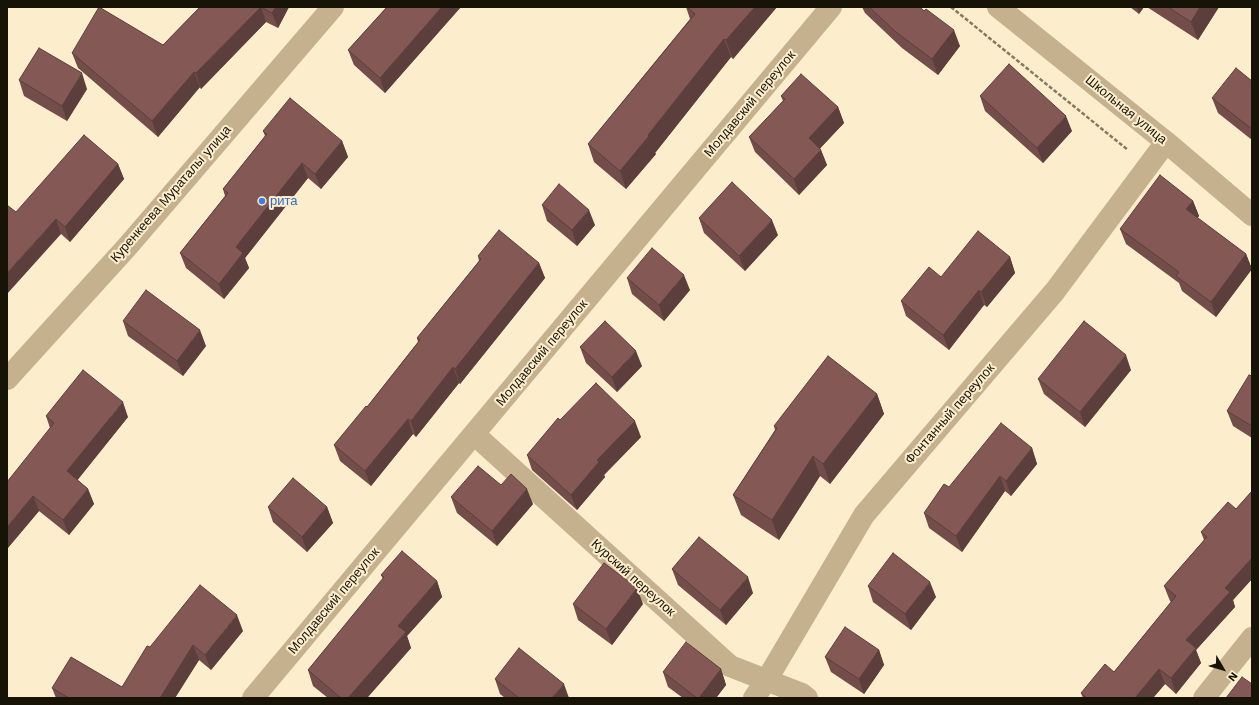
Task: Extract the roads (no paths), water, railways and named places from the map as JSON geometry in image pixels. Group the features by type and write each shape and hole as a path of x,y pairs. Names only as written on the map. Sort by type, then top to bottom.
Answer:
{"street":[{"name":"Куренкеева Мураталы улица","path":"7,379 126,247 332,7"},
{"name":"Молдавский переулок","path":"254,698 830,7"},
{"name":"Школьная улица","path":"998,7 1166,142 1252,215"},
{"name":"Фонтанный переулок","path":"760,689 864,515 1055,291 1166,142"},
{"name":"Курский переулок","path":"474,434 730,666 760,689 802,694 807,698"},
{"path":"1204,698 1251,641"}],"place":[{"name":"рита","path":"262,201"}]}
